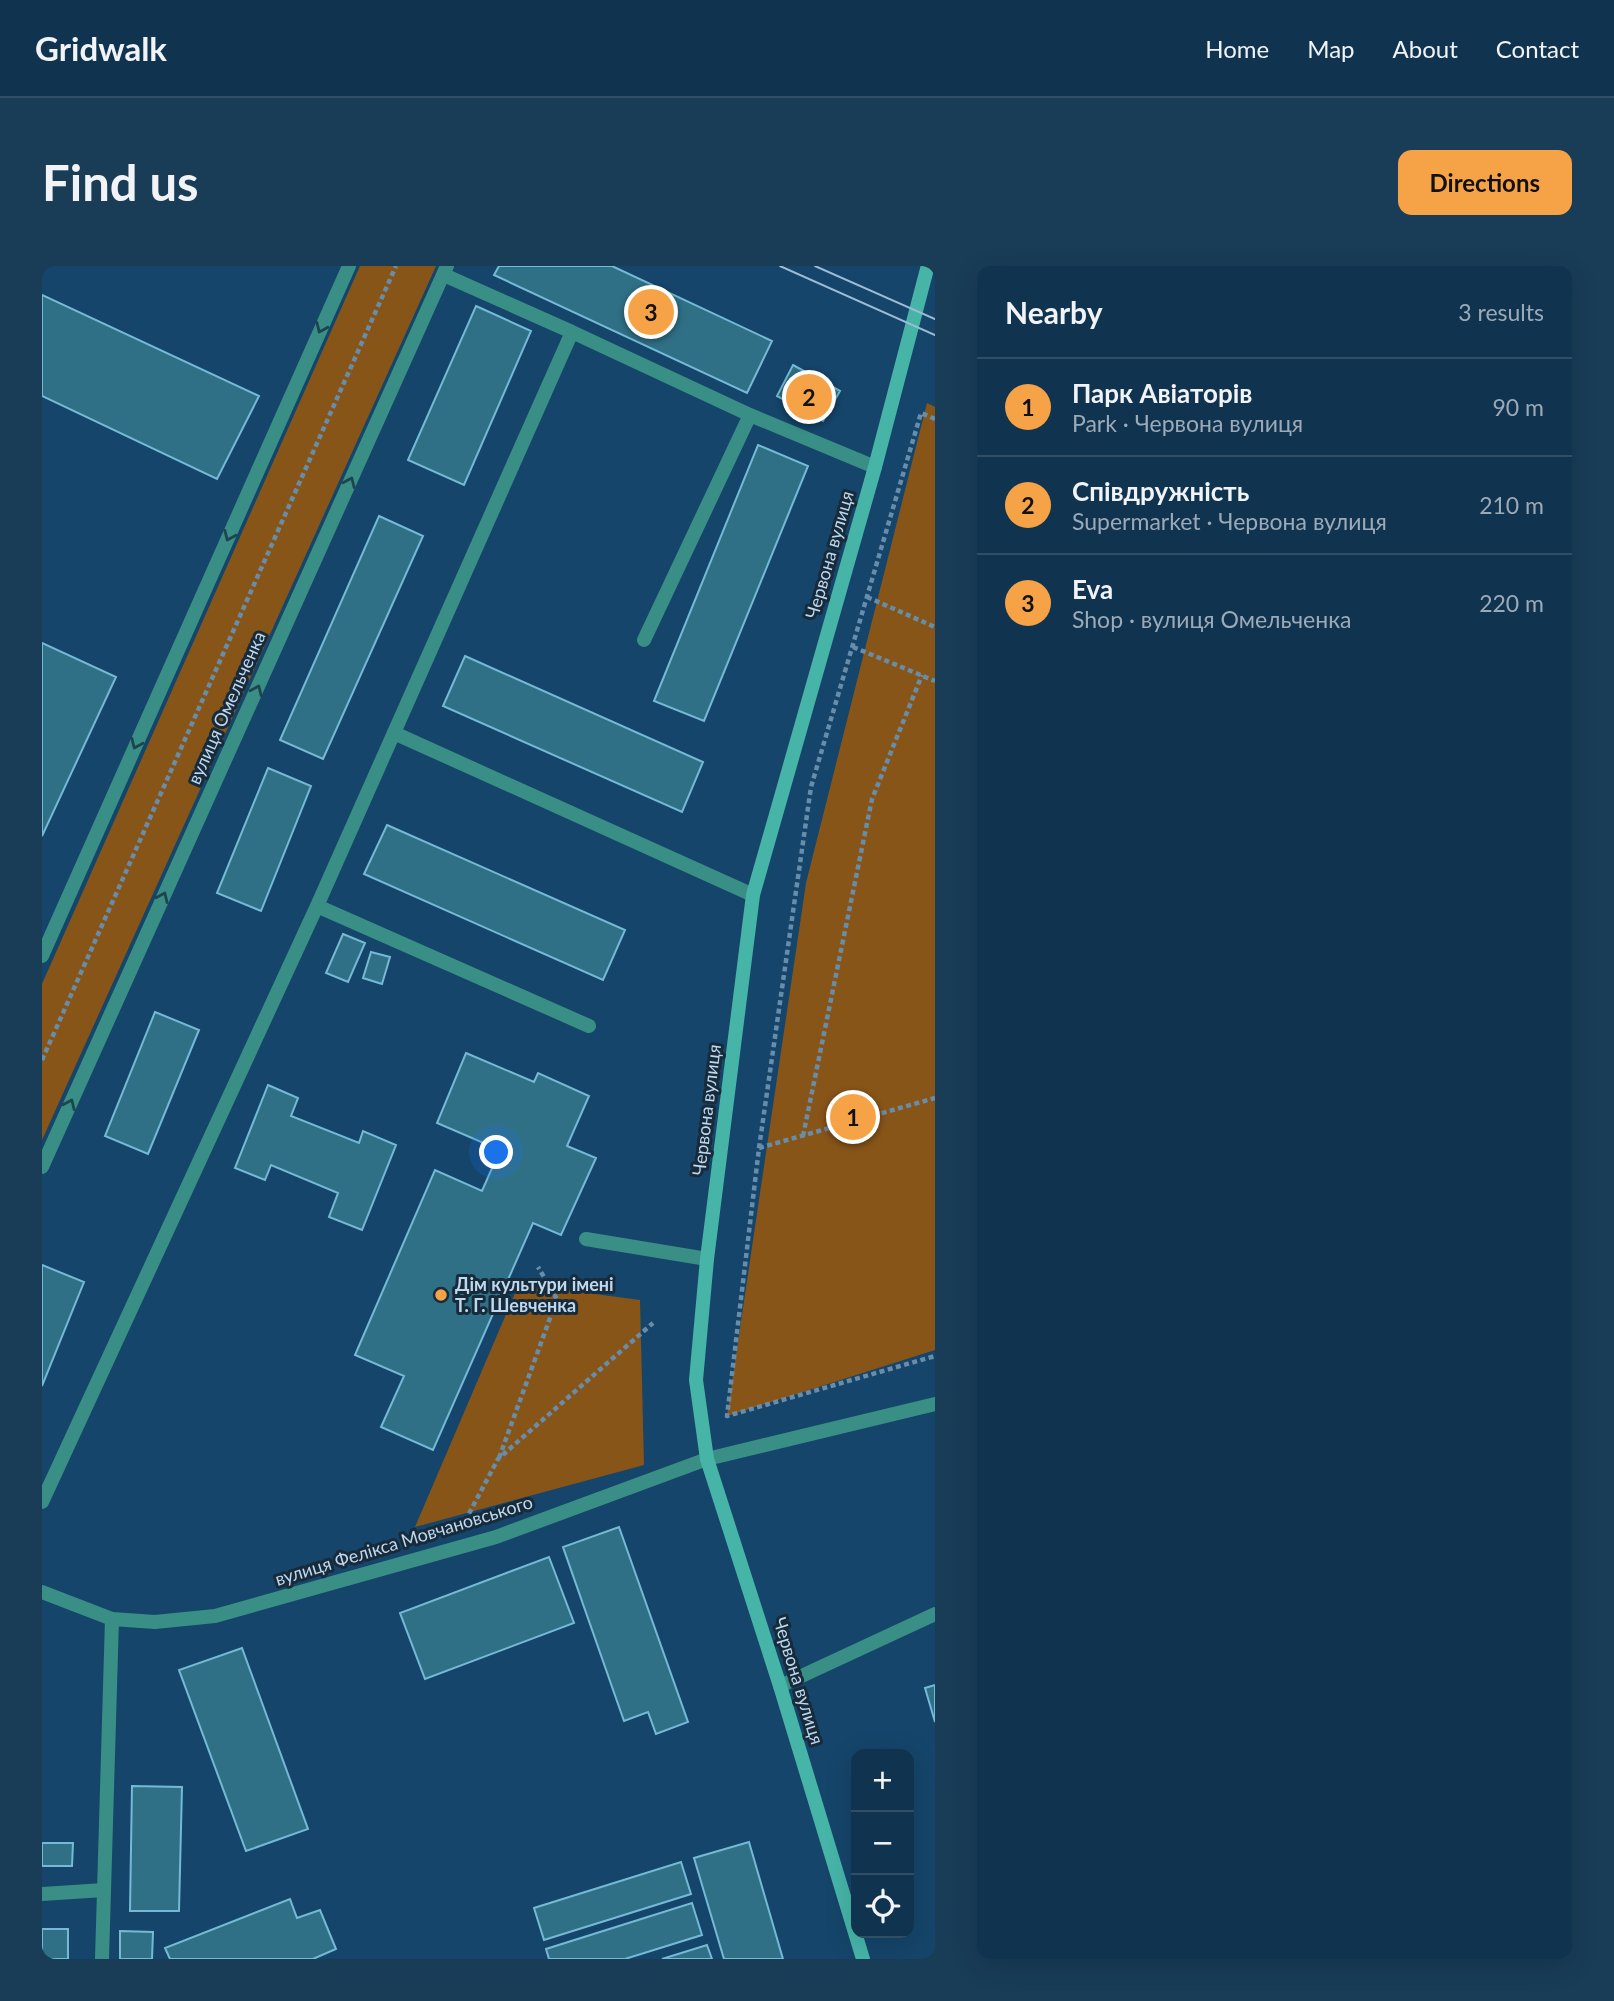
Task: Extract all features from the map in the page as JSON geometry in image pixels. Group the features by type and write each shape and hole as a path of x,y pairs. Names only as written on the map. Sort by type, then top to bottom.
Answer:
{"main road":[{"name":"Червона вулиця","path":"863,1959 707,1459 696,1380 707,1259 753,895 875,467 928,268"}],"street":[{"path":"42,957 349,266"},
{"path":"446,271 750,415 875,467"},
{"name":"вулиця Омельченка","path":"42,1167 446,271"},
{"path":"42,1502 317,906 572,332"},
{"path":"644,640 750,415"},
{"path":"394,733 753,895"},
{"path":"317,906 589,1026"},
{"path":"586,1239 707,1259"},
{"name":"вулиця Фелікса Мовчановського","path":"42,1592 112,1619 155,1622 215,1616 496,1537 707,1459 935,1404"},
{"path":"780,1686 935,1614"},
{"path":"102,1959 112,1619"},
{"path":"42,1894 104,1891"}],"path":[{"path":"42,1060 396,266"},
{"path":"935,419 921,413 811,787 760,1148 727,1416 935,1356"},
{"path":"867,597 935,627"},
{"path":"853,647 935,681"},
{"path":"803,1136 872,799 922,676"},
{"path":"760,1148 935,1098"},
{"path":"465,1521 498,1459 557,1299 538,1267"},
{"path":"498,1459 653,1323"}],"shaded area":[{"path":"360,266 436,266 42,1140 42,984"},
{"path":"927,403 935,407 935,1350 727,1416 806,883"},
{"path":"519,1284 640,1300 644,1465 415,1527"}],"building":[{"path":"499,266 612,266 772,341 747,393 494,275"},
{"path":"42,295 259,396 217,479 42,396"},
{"path":"476,306 531,331 464,485 408,460"},
{"path":"793,365 840,391 823,421 777,396"},
{"path":"758,445 808,466 704,721 654,701"},
{"path":"379,516 423,536 323,759 280,740"},
{"path":"42,643 116,677 42,836"},
{"path":"465,656 703,762 682,812 443,706"},
{"path":"268,768 311,786 261,911 217,893"},
{"path":"387,825 625,930 603,980 364,874"},
{"path":"343,934 365,943 348,982 326,973"},
{"path":"371,952 390,957 382,984 363,978"},
{"path":"155,1012 199,1030 148,1154 105,1136"},
{"name":"Дім культури імені Т. Г. Шевченка","path":"466,1053 534,1082 538,1073 589,1096 567,1146 596,1158 561,1235 533,1223 433,1450 381,1427 404,1376 355,1355 435,1170 482,1191 500,1150 437,1123"},
{"path":"268,1085 298,1098 291,1116 359,1143 363,1131 396,1145 362,1230 329,1217 338,1193 271,1165 265,1180 235,1168"},
{"path":"42,1265 84,1282 42,1386"},
{"path":"619,1527 688,1722 656,1734 648,1712 624,1721 563,1547"},
{"path":"549,1557 574,1623 425,1679 400,1613"},
{"path":"242,1648 308,1829 246,1851 179,1670"},
{"path":"935,1685 935,1722 925,1688"},
{"path":"132,1786 182,1787 179,1911 130,1911"},
{"path":"749,1842 783,1959 724,1959 694,1858"},
{"path":"42,1843 73,1843 72,1866 42,1866"},
{"path":"681,1862 691,1894 544,1940 534,1908"},
{"path":"290,1899 297,1918 320,1910 336,1949 313,1959 170,1959 165,1948"},
{"path":"692,1903 702,1935 625,1959 549,1959 546,1949"},
{"path":"42,1929 68,1929 68,1959 42,1959"},
{"path":"120,1931 153,1932 152,1959 120,1959"},
{"path":"707,1945 712,1959 662,1959"}],"tram line":[{"path":"780,266 935,335"},
{"path":"815,266 935,319"}],"place":[{"name":"Eva","path":"651,312"},
{"name":"Співдружність","path":"809,397"},
{"name":"Парк Авіаторів","path":"853,1117"},
{"name":"Дім культури імені Т. Г. Шевченка","path":"441,1295"}]}
